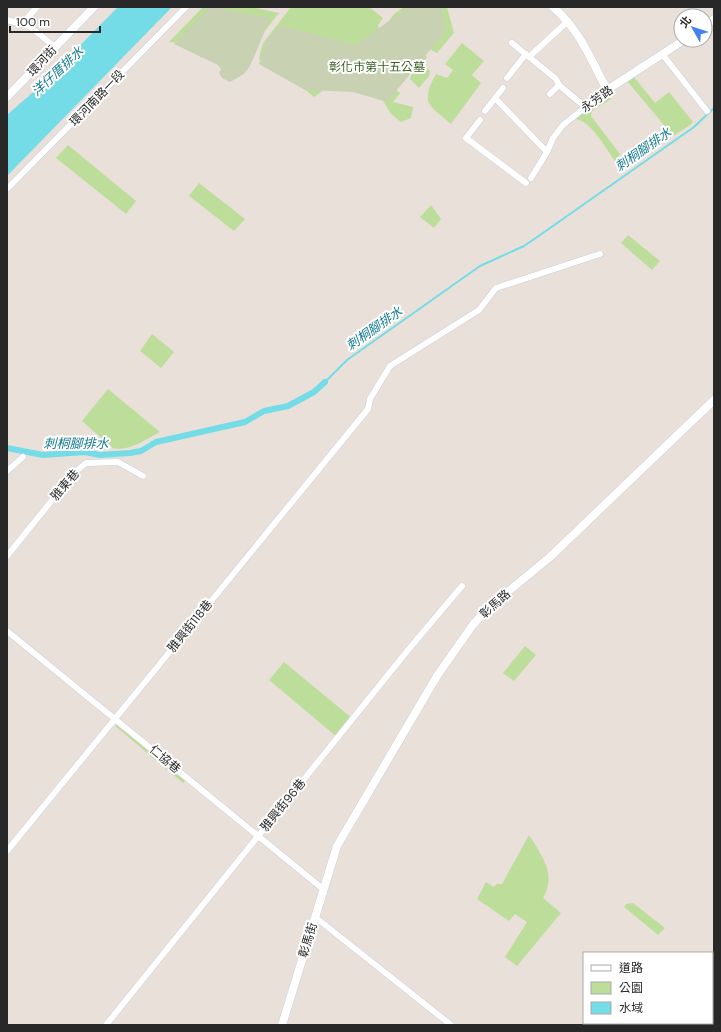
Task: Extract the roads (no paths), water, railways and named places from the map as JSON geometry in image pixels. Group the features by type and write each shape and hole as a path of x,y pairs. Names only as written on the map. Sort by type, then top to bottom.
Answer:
{"street":[{"path":"22,24 37,7"},
{"name":"環河街","path":"7,98 94,7"},
{"name":"環河南路一段","path":"7,189 186,7"},
{"path":"553,7 568,21 580,39 607,90"},
{"path":"7,20 29,26 55,47"},
{"path":"507,78 528,55 568,21"},
{"path":"512,43 556,79 559,85 585,106"},
{"name":"永芳路","path":"480,120 466,138 529,181 547,152 553,138 563,125 607,90 673,48"},
{"path":"663,55 707,111"},
{"path":"550,94 559,85"},
{"path":"485,111 503,88"},
{"path":"495,98 547,152"},
{"name":"雅興街118巷","path":"7,851 368,409 370,399 390,366 479,310 496,288 600,254"},
{"name":"彰馬路","path":"333,854 438,676 472,626 487,609 550,558 714,400"},
{"path":"7,471 23,457"},
{"name":"雅東巷","path":"7,556 74,473 86,463 118,462 143,476"},
{"name":"雅興街96巷","path":"106,1025 257,836 462,586"},
{"name":"仁協巷","path":"7,631 116,718 323,889"},
{"name":"彰馬街","path":"282,1025 333,854"},
{"path":"315,917 451,1025"}],"water":[{"name":"洋仔厝排水","path":"118,7 172,7 7,176 7,115 40,86"}],"waterway":[{"name":"刺桐腳排水","path":"325,382 347,360 480,266 524,246 694,127 714,108"},
{"name":"刺桐腳排水","path":"7,448 43,455 85,452 100,455 141,451 156,442 245,422 264,411 288,406 314,392 325,382"}],"park label":[{"name":"彰化市第十五公墓","path":"377,67"}]}
